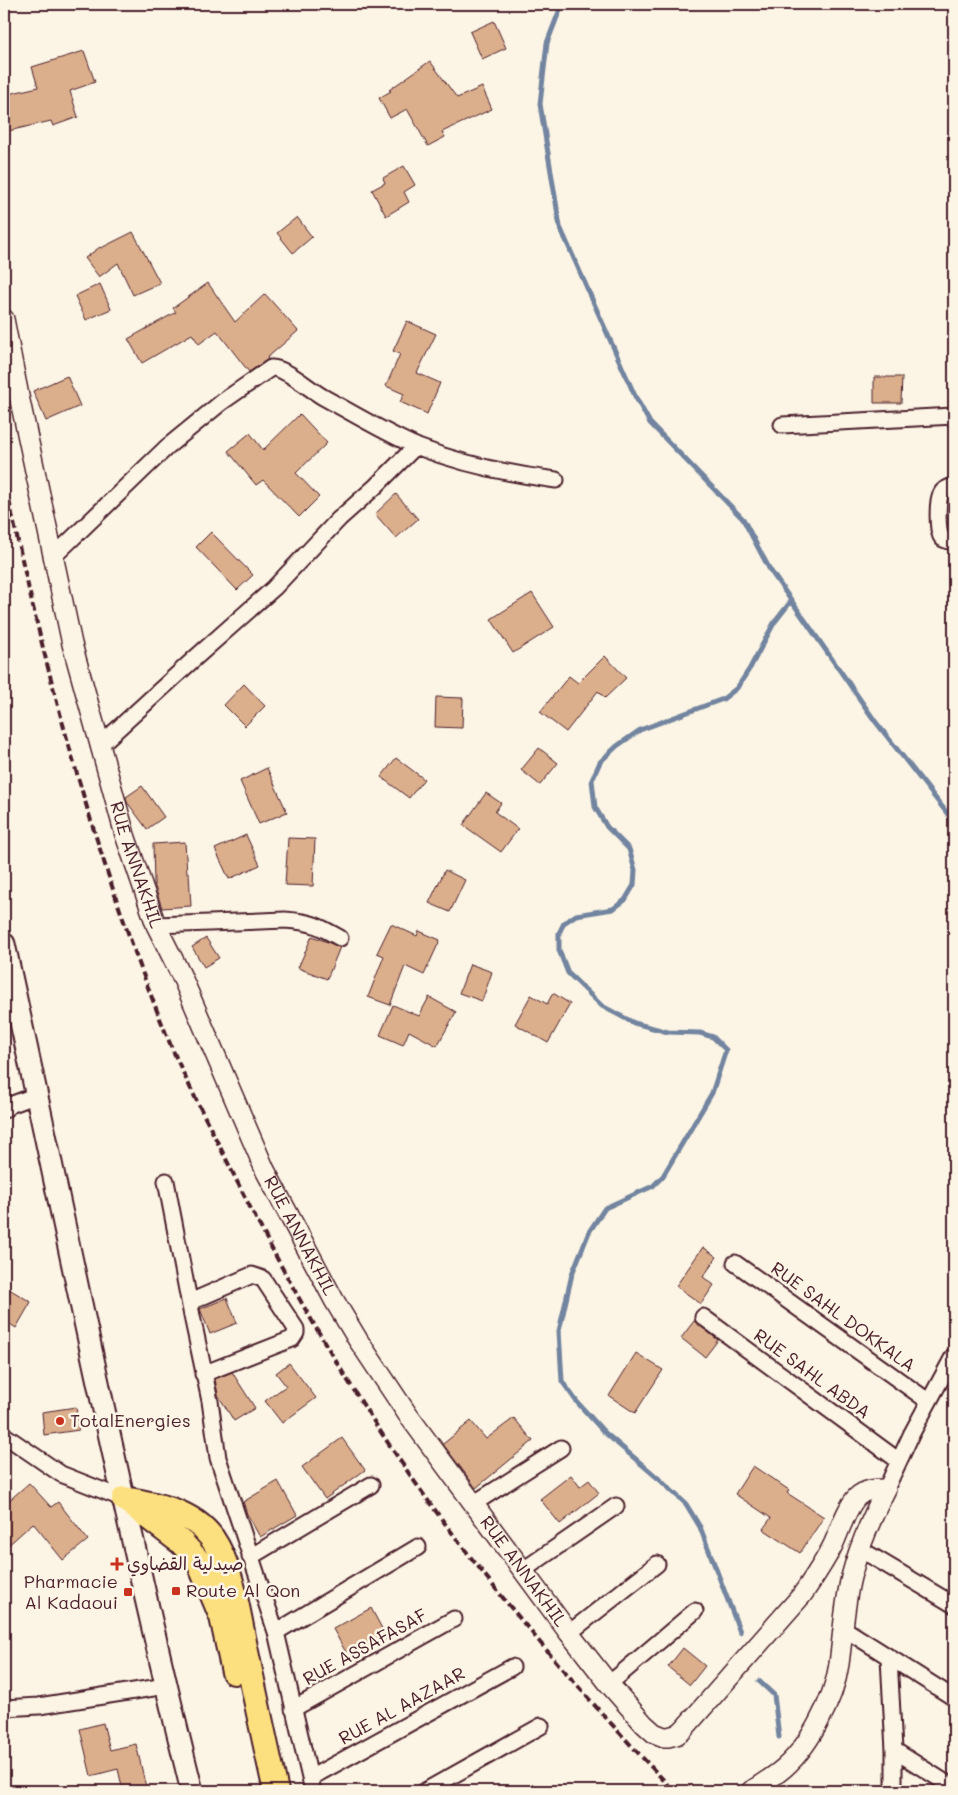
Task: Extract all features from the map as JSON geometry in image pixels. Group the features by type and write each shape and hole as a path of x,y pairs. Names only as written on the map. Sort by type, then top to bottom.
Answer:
{"main road":[{"path":"4,944 88,1339 166,1686 192,1791"},
{"path":"124,1499 182,1543 199,1562 222,1617 260,1791"},
{"path":"124,1499 176,1511 193,1520 211,1537 222,1557 239,1616 276,1791"}],"street":[{"name":"RUE ANNAKHIL","path":"4,320 18,396 72,644 125,835 156,925 182,978 265,1170 334,1300 408,1415 568,1633 644,1724 664,1737 676,1735 682,1731 802,1595 832,1547 851,1504 862,1493 872,1489 886,1488"},
{"path":"53,557 167,447 222,402 270,368 280,369 310,390 416,446 462,462 516,475 556,480"},
{"path":"782,425 954,416"},
{"path":"99,746 194,658 274,588 339,519 376,486 416,446"},
{"path":"954,486 944,490 941,494 939,506 939,534 942,538 954,542"},
{"path":"156,925 285,920 314,924 340,938"},
{"path":"4,1110 10,1105 37,1095"},
{"path":"166,1181 210,1401 218,1458 276,1632 311,1785"},
{"name":"RUE SAHL DOKKALA","path":"735,1263 928,1402"},
{"path":"190,1302 252,1275 256,1275 263,1279 296,1329 292,1339 204,1374"},
{"name":"RUE SAHL ABDA","path":"703,1317 899,1460"},
{"path":"751,1791 786,1765 812,1734 823,1715 837,1676 851,1578 863,1538 899,1460 954,1355"},
{"path":"4,1453 10,1439 61,1474 124,1499"},
{"path":"474,1504 561,1448"},
{"path":"250,1557 371,1485"},
{"path":"522,1571 616,1506"},
{"path":"276,1632 418,1547"},
{"path":"860,1549 954,1605"},
{"path":"568,1633 657,1564"},
{"path":"609,1684 695,1610"},
{"name":"RUE ASSAFASAF","path":"293,1708 454,1619"},
{"path":"843,1628 954,1698"},
{"path":"888,1658 894,1750 894,1791"},
{"name":"RUE AL AAZAAR","path":"311,1785 512,1667"},
{"path":"4,1708 39,1706 166,1686"},
{"path":"425,1791 541,1726"},
{"path":"894,1750 954,1788"}],"building":[{"path":"494,21 506,48 482,59 470,32"},
{"path":"84,51 95,82 70,91 78,117 53,126 51,121 4,132 4,95 38,87 32,67"},
{"path":"430,61 457,98 482,87 492,109 442,132 445,137 428,146 407,109 390,118 379,98"},
{"path":"404,166 415,185 404,192 409,202 386,216 372,190 385,183 383,178"},
{"path":"297,217 312,237 293,253 277,233"},
{"path":"133,232 160,283 133,295 118,263 99,277 85,258 100,247"},
{"path":"208,283 235,322 265,294 298,331 268,359 249,372 217,331 199,344 192,334 142,363 128,339 176,312 173,308"},
{"path":"100,284 111,309 86,320 75,296"},
{"path":"407,321 436,334 417,373 440,383 427,414 400,402 404,394 386,386 400,354 393,351"},
{"path":"67,376 80,406 46,421 33,391"},
{"path":"874,377 902,377 901,403 874,403"},
{"path":"300,414 327,443 296,473 319,497 299,517 263,480 256,485 228,451 250,433 263,450"},
{"path":"396,494 418,519 396,538 375,514"},
{"path":"211,532 253,575 237,590 196,547"},
{"path":"532,593 554,627 513,653 491,619"},
{"path":"605,656 626,678 605,698 598,691 566,732 540,712 569,676 578,683"},
{"path":"244,684 265,706 245,726 224,705"},
{"path":"436,697 463,698 462,728 435,727"},
{"path":"539,748 558,763 540,785 521,770"},
{"path":"396,758 424,779 409,798 381,777"},
{"path":"267,768 287,812 259,824 240,781"},
{"path":"142,786 164,817 147,829 127,802 126,797"},
{"path":"486,793 501,803 495,812 518,829 501,852 463,825"},
{"path":"246,835 260,865 229,879 215,849"},
{"path":"288,838 315,839 313,886 285,885"},
{"path":"185,842 191,906 162,908 154,884 153,844"},
{"path":"445,870 465,880 450,912 429,903"},
{"path":"391,924 417,936 419,931 440,940 424,975 405,966 390,1005 368,997 384,956 377,953"},
{"path":"312,936 340,947 327,979 298,968"},
{"path":"206,938 219,958 204,967 192,947"},
{"path":"470,964 492,972 482,1001 459,993"},
{"path":"553,993 570,1004 548,1043 515,1024 531,995 547,1004"},
{"path":"429,997 456,1012 437,1046 409,1031 403,1045 380,1035 393,1005 419,1016"},
{"path":"703,1247 717,1257 703,1277 714,1285 701,1304 676,1286"},
{"path":"4,1286 31,1302 16,1328 4,1320"},
{"path":"227,1298 237,1323 210,1334 200,1309"},
{"path":"694,1321 718,1340 705,1357 681,1338"},
{"path":"636,1353 663,1370 635,1413 609,1396"},
{"path":"289,1363 316,1398 282,1423 265,1401 286,1386 276,1373"},
{"path":"232,1372 255,1408 234,1421 218,1395 215,1379"},
{"name":"TotalEnergies","path":"76,1407 79,1430 44,1435 42,1412"},
{"path":"514,1418 533,1441 476,1488 443,1444 471,1421 486,1439"},
{"path":"342,1438 365,1470 325,1499 302,1467"},
{"path":"753,1466 789,1490 787,1493 824,1517 800,1553 763,1529 771,1518 735,1494"},
{"path":"571,1475 580,1487 589,1480 599,1493 560,1524 540,1499"},
{"path":"278,1481 297,1515 260,1537 247,1514 243,1502"},
{"path":"29,1483 51,1507 58,1502 88,1540 63,1560 33,1523 4,1549 4,1505"},
{"path":"371,1608 387,1638 349,1658 333,1629"},
{"path":"683,1648 705,1666 690,1685 668,1667"},
{"path":"103,1723 110,1750 136,1744 147,1791 123,1791 118,1769 91,1776 80,1729"}],"waterway":[{"path":"562,4 547,43 540,104 560,227 635,396 650,423 743,519 770,570 875,721 954,822"},
{"path":"740,1632 700,1527 686,1504 604,1432 577,1402 562,1381 559,1331 572,1274 589,1232 605,1208 653,1186 663,1176 712,1093 726,1050 713,1037 700,1033 668,1032 634,1023 602,1006 568,973 559,950 559,933 564,923 576,915 613,909 625,900 634,885 635,870 629,849 607,827 595,807 592,780 600,762 617,746 640,730 723,699 737,688 774,623 792,600"},
{"path":"759,1681 774,1695 779,1737"}],"railway":[{"path":"4,476 36,621 74,765 119,907 171,1046 191,1090 250,1206 298,1296 350,1384 377,1427 435,1510 520,1619 611,1723 674,1791"}],"place":[{"name":"TotalEnergies","path":"60,1421"},
{"name":"صيدلية القضاوي","path":"117,1564"},
{"name":"Route Al Qon","path":"176,1591"},
{"name":"Pharmacie Al Kadaoui","path":"128,1592"}]}
